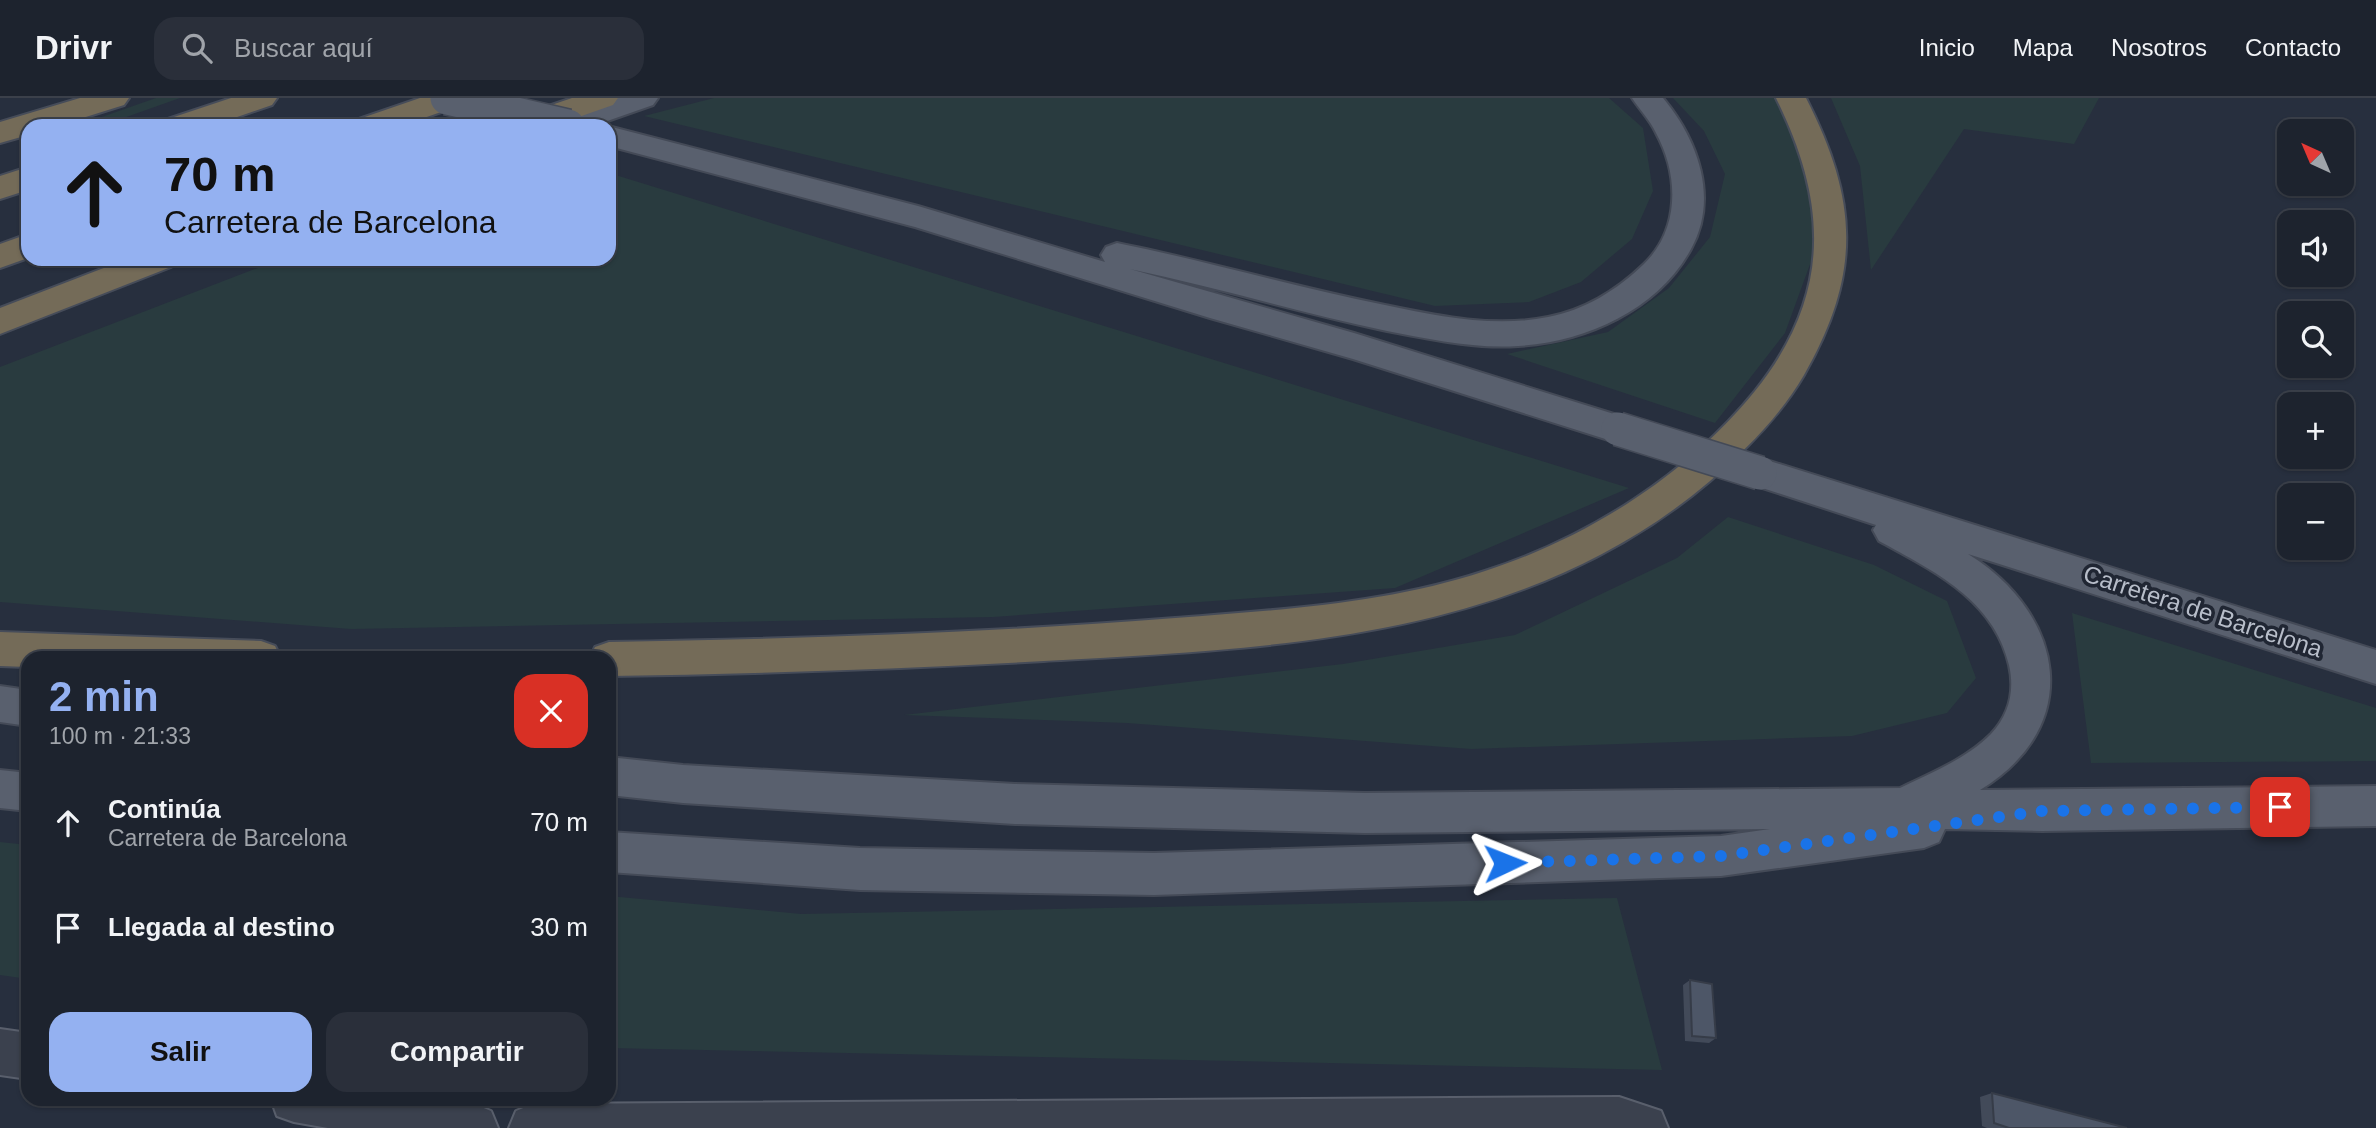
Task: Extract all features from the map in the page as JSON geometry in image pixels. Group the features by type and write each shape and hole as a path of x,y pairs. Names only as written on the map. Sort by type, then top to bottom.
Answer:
{"highway":[{"path":"46,119 114,98"},
{"path":"199,119 262,98"},
{"path":"390,119 449,98"},
{"path":"542,119 603,98"},
{"path":"616,659 777,657 926,651 1138,638 1379,614 1448,599 1569,554 1671,494 1747,427 1784,379 1809,335 1823,296 1832,256 1832,206 1821,159 1791,98"},
{"path":"0,133 21,127"},
{"path":"0,188 21,180"},
{"path":"0,256 21,248"},
{"path":"0,321 142,266"},
{"path":"0,649 58,651"}],"main road":[{"path":"449,98 538,119"},
{"path":"582,119 643,98"},
{"path":"918,217 1174,266 1356,313 1485,334 1532,333 1563,327 1596,315 1629,297 1654,276 1675,252 1687,223 1690,195 1686,168 1678,141 1663,116 1647,98"},
{"path":"616,138 918,217 1210,306 1354,346 1823,493 1969,576 1999,599 2017,623 2027,648 2032,681 2031,704 2020,727 1999,753 1975,771 1903,808"},
{"name":"Carretera de Barcelona","path":"1823,493 2376,667"},
{"path":"0,704 21,707"},
{"path":"616,777 683,784 1044,805 1365,813 1903,808 2042,811 2376,806"},
{"path":"0,789 21,791"},
{"path":"616,852 860,869 1168,874 1721,856 2042,811"}],"street":[{"path":"0,1052 21,1055"},
{"path":"337,1106 474,1128"},
{"path":"533,1128 1619,1121 1644,1128"}],"shaded area":[{"path":"156,98 180,98 121,119 96,119"},
{"path":"714,98 1609,98 1643,128 1653,191 1632,239 1581,282 1529,302 1435,306 644,116"},
{"path":"1673,98 1775,98 1811,182 1817,245 1785,333 1715,423 1507,354 1608,332 1669,288 1710,237 1725,174 1704,131"},
{"path":"1831,98 2099,98 2074,144 1964,129 1871,270 1860,166"},
{"path":"616,175 1629,488 1395,588 993,617 351,629 0,602 0,367 263,266 616,266"},
{"path":"1728,517 1874,565 1947,601 1976,678 1947,713 1852,736 1471,749 1127,723 904,715 1343,664 1515,635 1677,558"},
{"path":"2072,613 2376,708 2376,761 2091,763"},
{"path":"0,842 21,844 21,978 0,975"},
{"path":"616,897 801,914 1617,898 1662,1070 616,1048"}],"building":[{"path":"1690,980 1712,984 1716,1038 1692,1036"},
{"path":"1992,1093 2127,1128 2009,1128 1994,1123"}],"route":[{"path":"1505,863 1721,856 2042,811 2280,807"}]}
